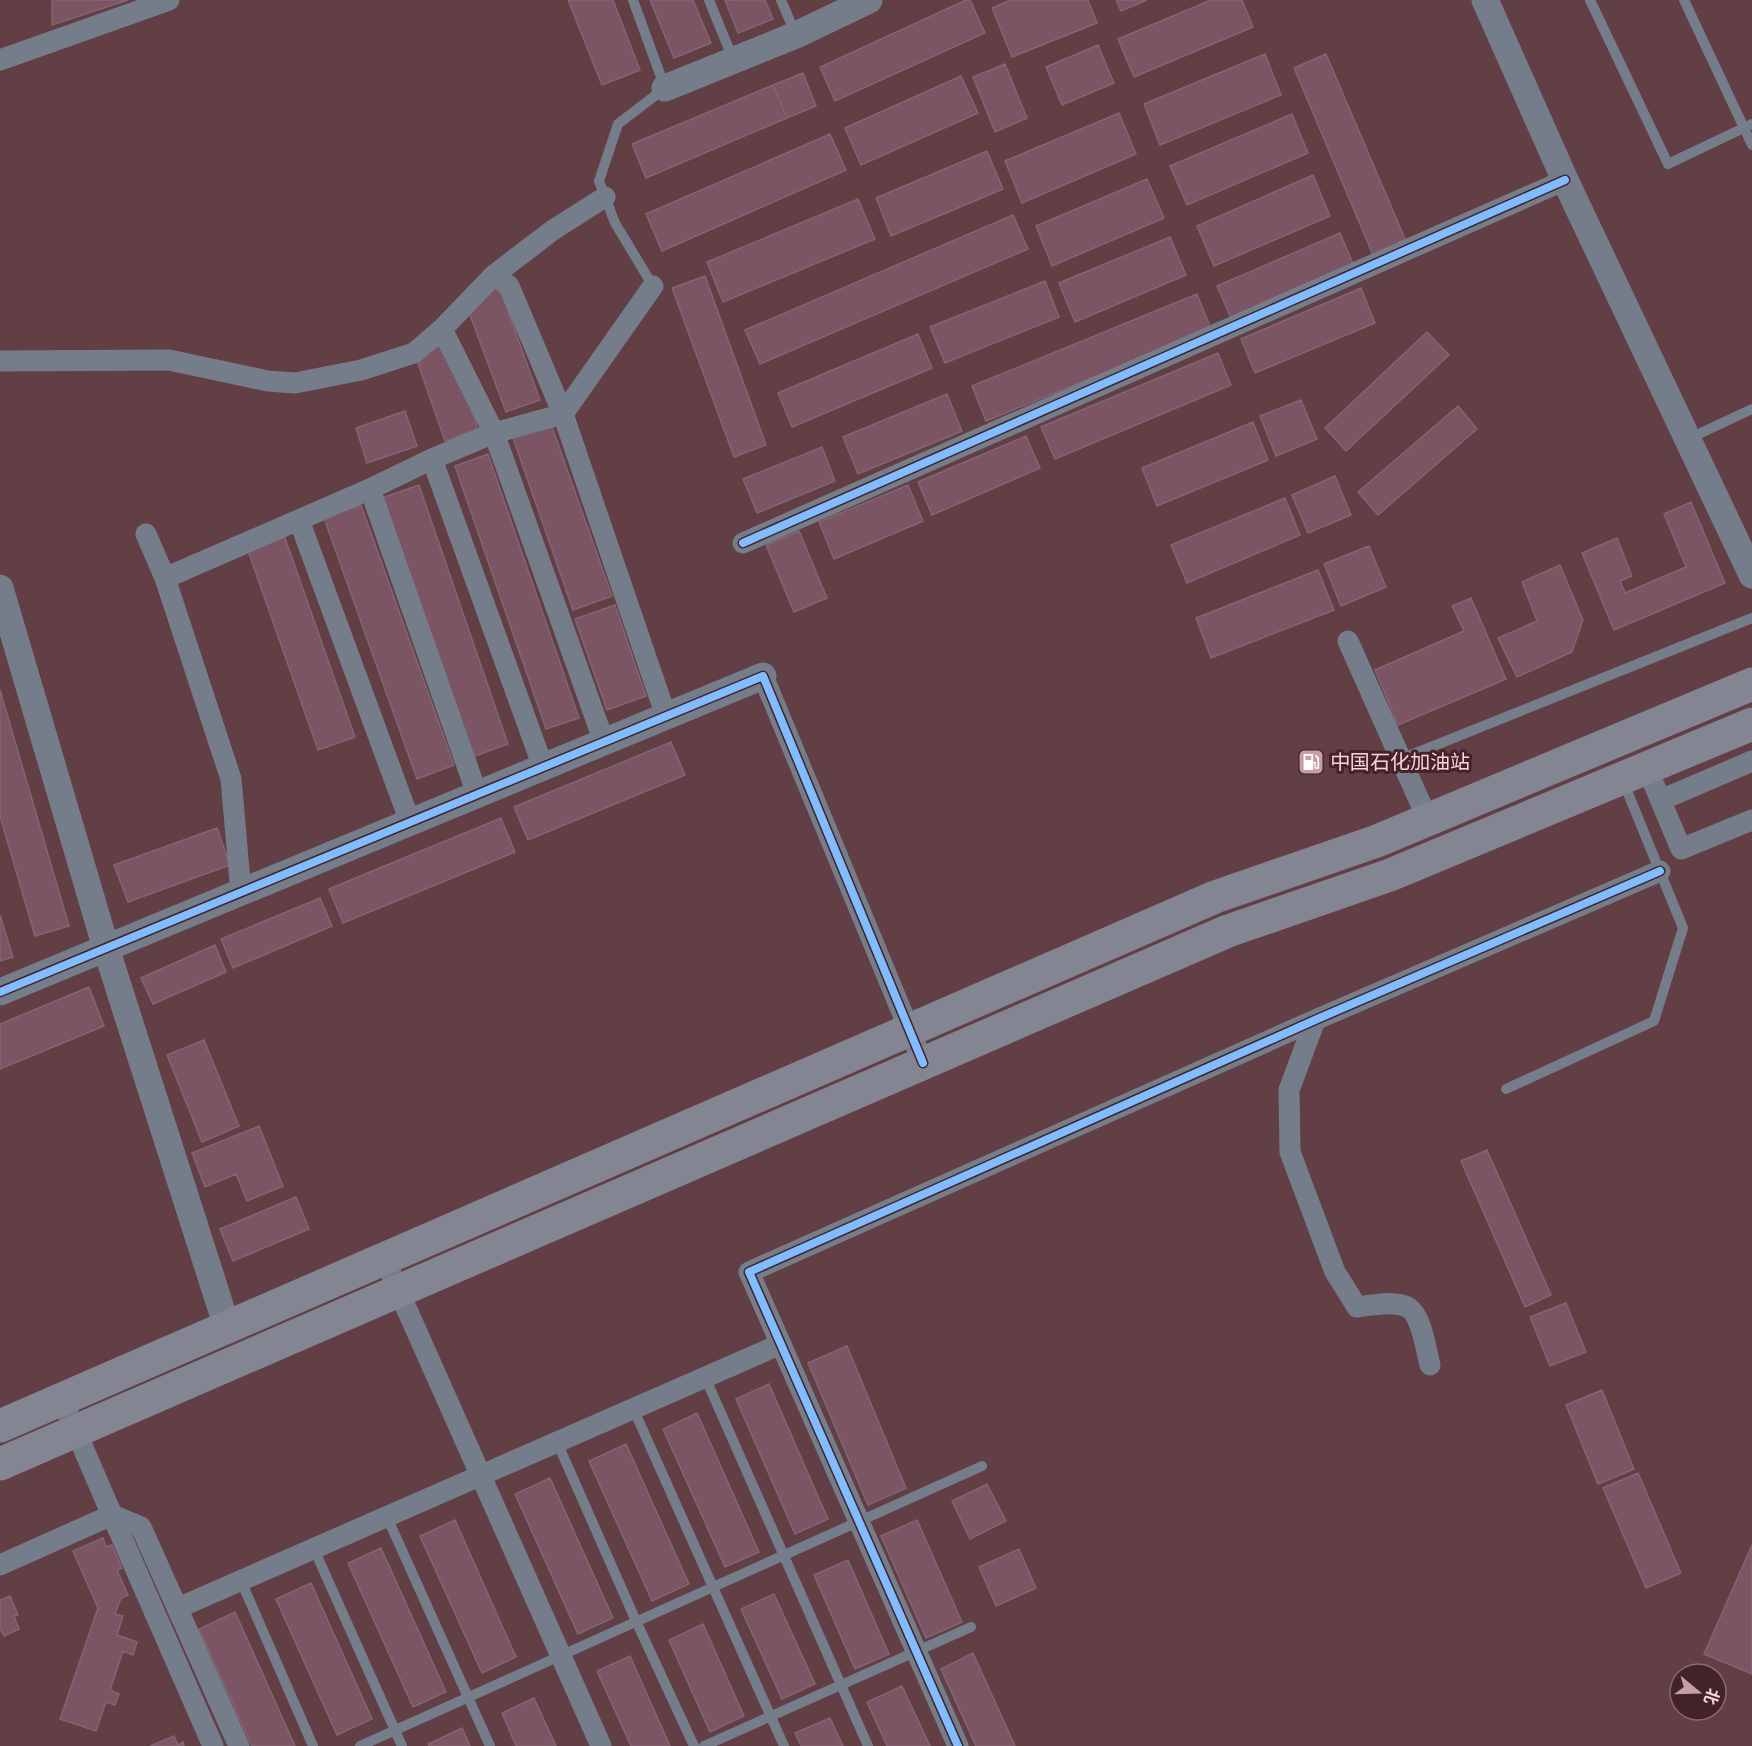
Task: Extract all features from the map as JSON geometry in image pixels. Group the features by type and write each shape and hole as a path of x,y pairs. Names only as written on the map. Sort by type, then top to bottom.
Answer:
{"main road":[{"path":"0,1426 1215,897 1377,841 1752,684"},
{"path":"0,1464 1228,931 1390,875 1752,724"}],"street":[{"path":"0,60 169,0"},
{"path":"1485,0 1565,180 1752,575"},
{"path":"665,88 796,35 864,1"},
{"path":"743,543 1565,180"},
{"path":"0,362 169,360 268,381 295,382 361,370 414,353 442,329 494,275 553,230 605,197"},
{"path":"494,275 508,286 563,414 666,716"},
{"path":"165,578 494,433 563,414 653,286"},
{"path":"442,329 494,433 604,741"},
{"path":"432,459 543,767"},
{"path":"370,489 477,794"},
{"path":"299,520 410,822"},
{"path":"146,534 165,578 231,779 241,893"},
{"path":"0,588 106,948 226,1326"},
{"path":"1348,640 1428,820"},
{"path":"0,992 763,676 910,1029 922,1063"},
{"path":"1661,800 1752,761"},
{"path":"1635,773 1661,800 1681,849 1752,820"},
{"path":"958,1746 749,1272 1315,1020 1660,872"},
{"path":"1315,1020 1289,1090 1290,1152 1335,1272 1357,1307 1388,1303 1408,1307 1419,1320 1430,1365"},
{"path":"384,1258 601,1746"},
{"path":"178,1608 781,1344"},
{"path":"62,1399 213,1746"},
{"path":"0,1565 112,1515 141,1527 239,1746"}],"lane":[{"path":"633,0 665,88 618,124 598,181 615,223 653,286"},
{"path":"709,0 733,60"},
{"path":"781,0 796,35"},
{"path":"1590,0 1668,164 1748,126"},
{"path":"1684,0 1748,126 1752,145"},
{"path":"1688,439 1752,410"},
{"path":"1401,759 1752,618"},
{"path":"1506,1089 1654,1021 1683,928 1660,872 1635,773"},
{"path":"705,1377 868,1746"},
{"path":"633,1408 784,1746"},
{"path":"557,1442 694,1746"},
{"path":"360,1746 982,1466"},
{"path":"387,1517 490,1746"},
{"path":"315,1549 402,1746"},
{"path":"241,1581 313,1746"},
{"path":"704,1746 971,1627"}],"building":[{"path":"52,0 128,0 52,25"},
{"path":"568,0 613,0 640,70 602,85"},
{"path":"650,0 693,0 711,43 674,58"},
{"path":"725,0 765,0 773,19 738,33"},
{"path":"970,0 985,33 835,101 820,67"},
{"path":"1011,0 1088,0 1097,23 1012,57 992,8"},
{"path":"1116,0 1147,0 1121,11"},
{"path":"1211,0 1242,0 1253,27 1134,77 1118,39"},
{"path":"1098,45 1114,83 1062,105 1046,67"},
{"path":"1265,54 1281,95 1160,145 1144,104"},
{"path":"1326,54 1406,241 1373,255 1294,68"},
{"path":"1005,64 1027,118 995,132 973,77"},
{"path":"803,73 816,106 787,118 773,85"},
{"path":"961,76 978,113 861,165 845,128"},
{"path":"773,85 787,118 646,178 632,144"},
{"path":"1119,113 1136,154 1022,203 1005,161"},
{"path":"1292,114 1308,153 1187,205 1170,166"},
{"path":"830,134 846,170 662,251 646,214"},
{"path":"987,151 1003,189 891,236 876,198"},
{"path":"1313,175 1330,216 1214,266 1197,226"},
{"path":"1147,179 1164,218 1052,266 1036,226"},
{"path":"858,199 875,239 723,302 707,262"},
{"path":"1013,215 1028,249 760,364 745,330"},
{"path":"1340,233 1354,266 1231,318 1217,286"},
{"path":"1170,237 1186,275 1075,322 1059,283"},
{"path":"705,276 766,445 734,457 672,288"},
{"path":"1045,281 1059,317 945,363 930,327"},
{"path":"499,286 540,400 506,412 464,299"},
{"path":"1361,288 1375,323 1255,373 1241,339"},
{"path":"1197,294 1211,329 986,421 972,386"},
{"path":"1427,332 1449,355 1346,451 1325,428"},
{"path":"918,334 932,368 792,427 778,393"},
{"path":"448,343 478,429 445,441 415,355"},
{"path":"1218,353 1231,385 1055,459 1041,427"},
{"path":"947,394 962,431 858,474 843,437"},
{"path":"1301,400 1317,439 1276,456 1260,416"},
{"path":"1458,406 1477,429 1378,515 1358,492"},
{"path":"405,411 417,446 367,463 356,428"},
{"path":"1253,422 1268,460 1157,506 1142,468"},
{"path":"551,424 612,596 573,610 513,438"},
{"path":"1026,436 1040,468 932,515 918,482"},
{"path":"822,447 835,481 757,513 743,479"},
{"path":"488,454 579,718 546,729 455,466"},
{"path":"1335,476 1351,515 1308,533 1292,495"},
{"path":"419,485 508,744 472,757 382,498"},
{"path":"908,485 923,521 834,559 819,522"},
{"path":"1285,498 1300,535 1187,583 1171,545"},
{"path":"1691,502 1725,583 1614,630 1582,553 1617,538 1632,576 1620,581 1625,593 1686,567 1664,514"},
{"path":"361,505 454,765 417,779 324,518"},
{"path":"799,531 827,598 794,612 766,545"},
{"path":"284,535 355,737 318,750 247,548"},
{"path":"1369,546 1386,587 1341,606 1324,564"},
{"path":"1560,565 1583,620 1572,652 1517,677 1498,638 1537,621 1522,582"},
{"path":"1318,570 1334,610 1211,658 1196,618"},
{"path":"1471,598 1506,679 1398,725 1375,670 1464,631 1452,606"},
{"path":"615,605 646,696 607,710 575,619"},
{"path":"0,690 69,926 35,936 0,816"},
{"path":"671,742 685,775 528,840 514,807"},
{"path":"501,818 515,852 343,923 329,889"},
{"path":"217,828 230,865 128,902 114,865"},
{"path":"320,898 332,926 233,968 221,939"},
{"path":"0,915 13,957 0,961"},
{"path":"215,945 226,972 153,1004 141,978"},
{"path":"89,987 104,1026 0,1069 0,1024"},
{"path":"204,1040 239,1126 202,1142 167,1055"},
{"path":"259,1126 283,1186 247,1201 236,1174 205,1187 192,1153"},
{"path":"1487,1150 1551,1295 1525,1307 1461,1161"},
{"path":"296,1197 309,1229 233,1261 220,1229"},
{"path":"1566,1303 1586,1352 1550,1366 1530,1317"},
{"path":"847,1346 906,1488 868,1505 808,1363"},
{"path":"769,1384 828,1519 795,1534 736,1399"},
{"path":"1602,1390 1634,1469 1598,1484 1566,1405"},
{"path":"697,1413 759,1552 725,1567 663,1429"},
{"path":"626,1444 689,1584 652,1601 589,1461"},
{"path":"1638,1473 1681,1573 1646,1588 1603,1488"},
{"path":"550,1478 613,1618 578,1634 515,1494"},
{"path":"987,1484 1006,1521 970,1539 952,1501"},
{"path":"455,1520 516,1657 482,1673 420,1536"},
{"path":"917,1520 962,1622 926,1638 881,1536"},
{"path":"103,1538 106,1547 112,1545 122,1568 117,1570 128,1595 121,1598 115,1614 123,1616 117,1635 137,1642 133,1655 123,1651 110,1690 119,1694 115,1705 106,1702 96,1731 60,1719 98,1608 73,1551"},
{"path":"1752,1545 1752,1674 1728,1662 1704,1654"},
{"path":"381,1548 446,1692 413,1707 348,1563"},
{"path":"1019,1549 1036,1588 996,1606 979,1567"},
{"path":"848,1560 889,1654 855,1669 814,1575"},
{"path":"311,1583 372,1719 337,1735 276,1599"},
{"path":"774,1594 815,1684 782,1699 741,1609"},
{"path":"10,1596 18,1615 14,1616 19,1629 4,1636 0,1628 0,1600"},
{"path":"235,1612 295,1746 252,1746 199,1629"},
{"path":"703,1624 744,1716 710,1732 669,1640"},
{"path":"973,1653 1015,1746 976,1746 941,1669"},
{"path":"630,1656 670,1746 631,1746 597,1671"},
{"path":"902,1686 930,1746 887,1746 867,1702"},
{"path":"534,1698 556,1746 516,1746 502,1713"},
{"path":"830,1718 843,1746 801,1746 795,1733"},
{"path":"462,1728 470,1746 429,1746 428,1744"},
{"path":"174,1736 178,1745 183,1742 184,1746 150,1746"}],"cycle path":[{"path":"743,543 1565,180"},
{"path":"0,992 763,676 923,1063"},
{"path":"958,1746 749,1272 1315,1020 1660,871"}],"place":[{"name":"中国石化加油站","path":"1311,762"}]}
